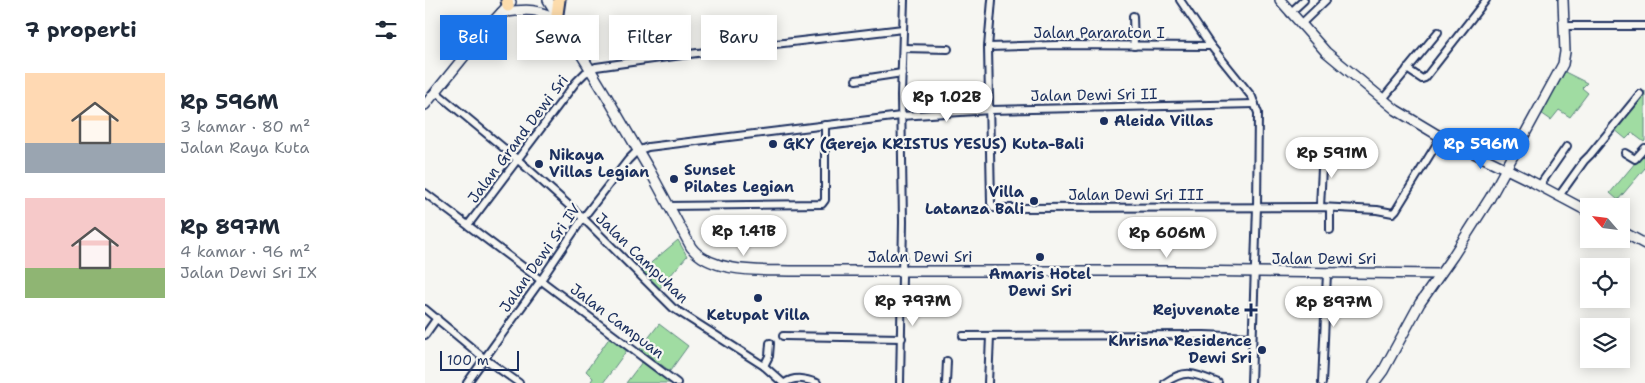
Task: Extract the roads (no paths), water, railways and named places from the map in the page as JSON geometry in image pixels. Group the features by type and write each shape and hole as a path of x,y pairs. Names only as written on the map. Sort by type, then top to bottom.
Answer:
{"highway":[{"path":"559,0 560,15"}],"street":[{"name":"Jalan Dewi Sri","path":"548,0 558,15"},
{"path":"900,383 902,338 901,73 905,0"},
{"path":"990,110 988,47 992,0"},
{"path":"1180,0 1211,46 1247,90 1255,104 1257,113 1257,207 1251,383"},
{"path":"1280,0 1326,52 1382,100 1419,125 1441,137 1506,168 1580,207"},
{"path":"1290,13 1304,0"},
{"path":"1301,24 1326,0"},
{"path":"1407,69 1422,79 1425,78 1486,0"},
{"path":"1374,383 1383,371 1435,276 1490,198 1563,64 1565,52 1563,0"},
{"path":"425,105 507,5 551,15"},
{"path":"1133,16 1134,46"},
{"path":"1564,26 1645,26"},
{"path":"591,70 603,66 689,54 903,29"},
{"path":"1382,100 1438,32"},
{"name":"Jalan Pararaton I","path":"988,47 1057,45 1211,46"},
{"path":"903,48 948,49"},
{"name":"Jalan Dewi Sri","path":"585,60 650,171 693,251 704,259 719,265 771,270 1183,271 1435,276"},
{"name":"Jalan Grand Dewi Sri","path":"468,225 576,82 591,70"},
{"path":"855,80 901,73"},
{"name":"Jalan Campuhan","path":"436,92 517,159 583,218 673,308 764,366 784,383"},
{"path":"1559,196 1584,161 1640,94"},
{"name":"Jalan Dewi Sri II","path":"637,151 648,147 901,116 990,110 1255,104"},
{"name":"Jalan Dewi Sri III","path":"990,110 991,204 994,208 1320,207 1377,210 1393,213 1441,137"},
{"path":"668,206 822,204 825,200 825,125"},
{"path":"1539,186 1567,146"},
{"path":"1625,154 1635,159 1645,148"},
{"path":"1320,207 1323,149"},
{"name":"Jalan Dewi Sri IV","path":"467,383 583,218 637,151"},
{"name":"Jalan Campuan","path":"425,193 677,383"},
{"path":"1330,208 1330,230"},
{"path":"1630,236 1645,243"},
{"path":"1322,383 1327,273"},
{"path":"425,309 485,359 519,383"},
{"path":"425,335 437,318"},
{"path":"963,336 1204,335 1252,337"},
{"path":"783,336 902,338"},
{"path":"988,383 990,336"},
{"path":"764,366 769,356 770,343"},
{"path":"946,383 947,361"},
{"path":"1165,383 1174,376 1185,372 1218,383"},
{"path":"784,383 796,379 817,383"}],"place":[{"name":"Aleida Villas","path":"1104,121"},
{"name":"GKY (Gereja KRISTUS YESUS) Kuta-Bali","path":"773,144"},
{"name":"Nikaya Villas Legian","path":"539,164"},
{"name":"Sunset Pilates Legian","path":"674,179"},
{"name":"Villa Latanza Bali","path":"1034,201"},
{"name":"Amaris Hotel Dewi Sri","path":"1040,257"},
{"name":"Ketupat Villa","path":"758,298"},
{"name":"Rejuvenate","path":"1251,310"},
{"name":"Khrisna Residence Dewi Sri","path":"1262,350"}]}
